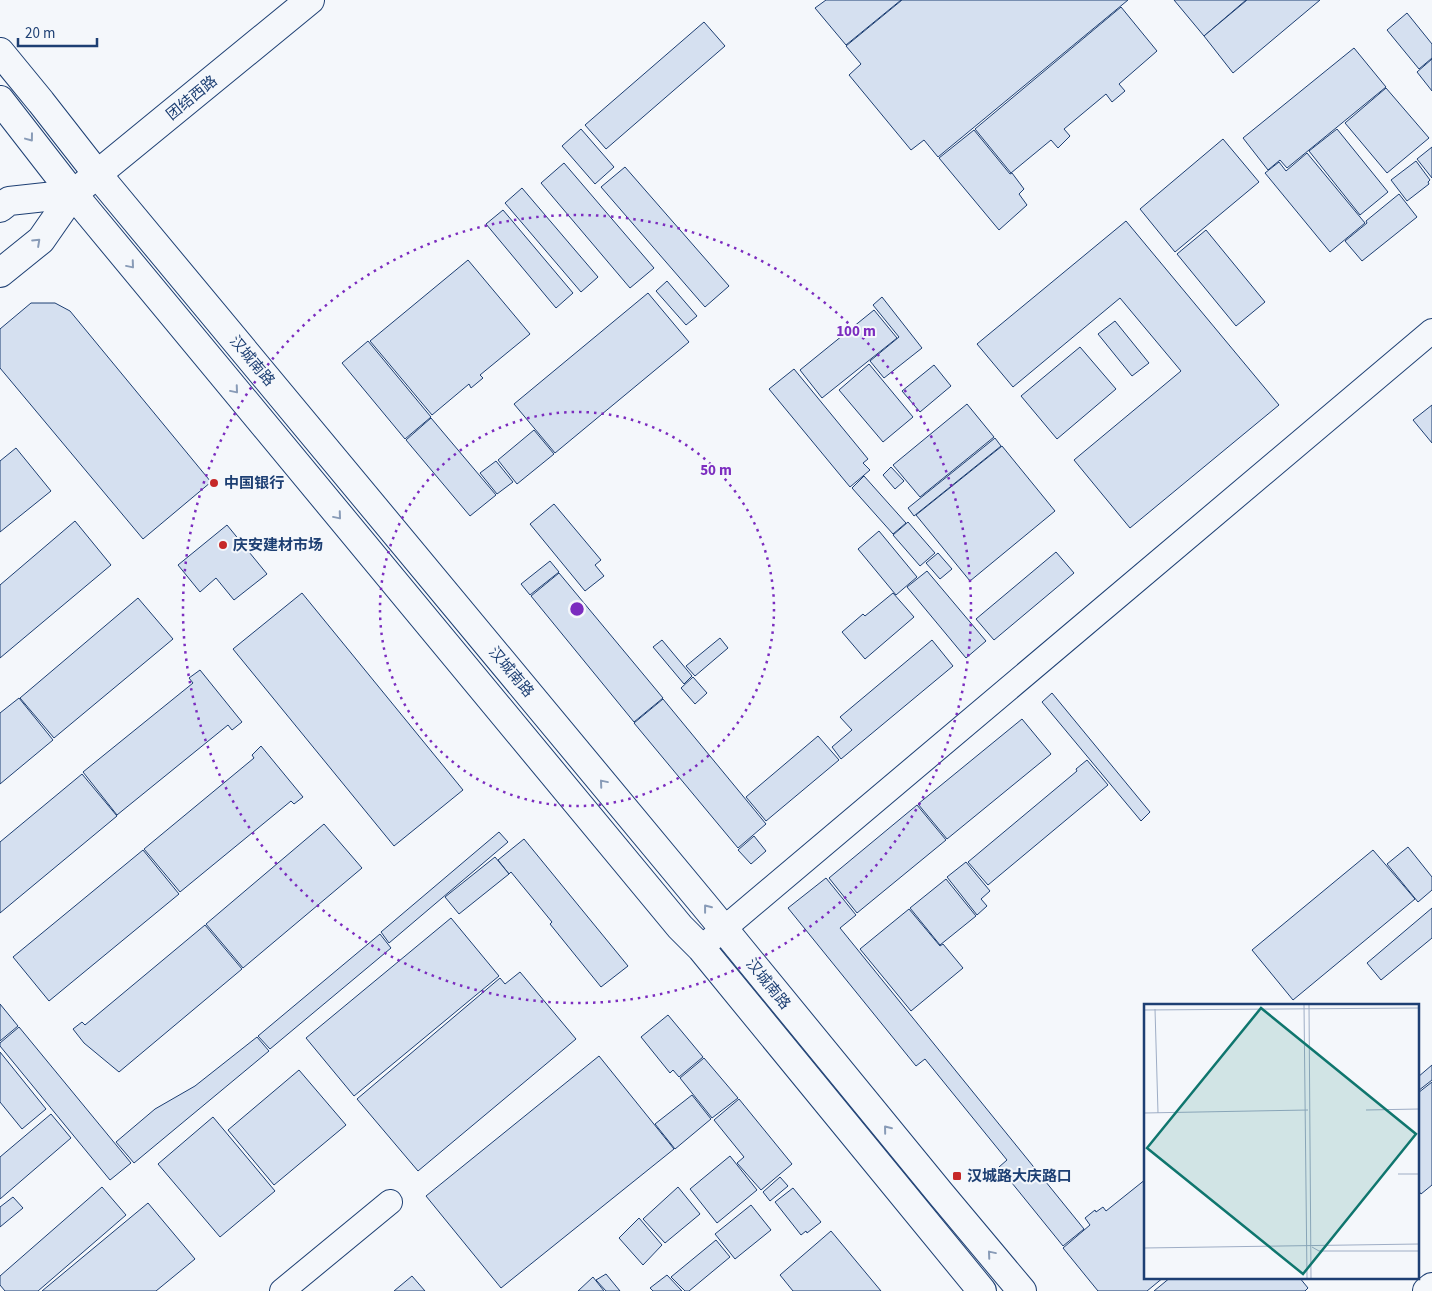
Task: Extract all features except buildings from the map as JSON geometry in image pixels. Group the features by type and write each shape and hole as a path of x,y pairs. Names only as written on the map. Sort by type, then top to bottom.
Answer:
{"main road":[{"name":"团结西路","path":"0,274 41,240 73,194 310,0"},
{"name":"汉城南路","path":"0,52 98,175 1022,1291"},
{"name":"汉城南路","path":"0,100 73,194 400,590 680,926 701,948 982,1291"},
{"path":"0,208 9,201 73,194"},
{"path":"1427,1291 1432,1287"}],"street":[{"path":"701,948 1432,330"},
{"path":"282,1291 390,1202"}],"place":[{"name":"中国银行","path":"214,483"},
{"name":"庆安建材市场","path":"223,545"},
{"name":"汉城路大庆路口","path":"957,1176"}]}
